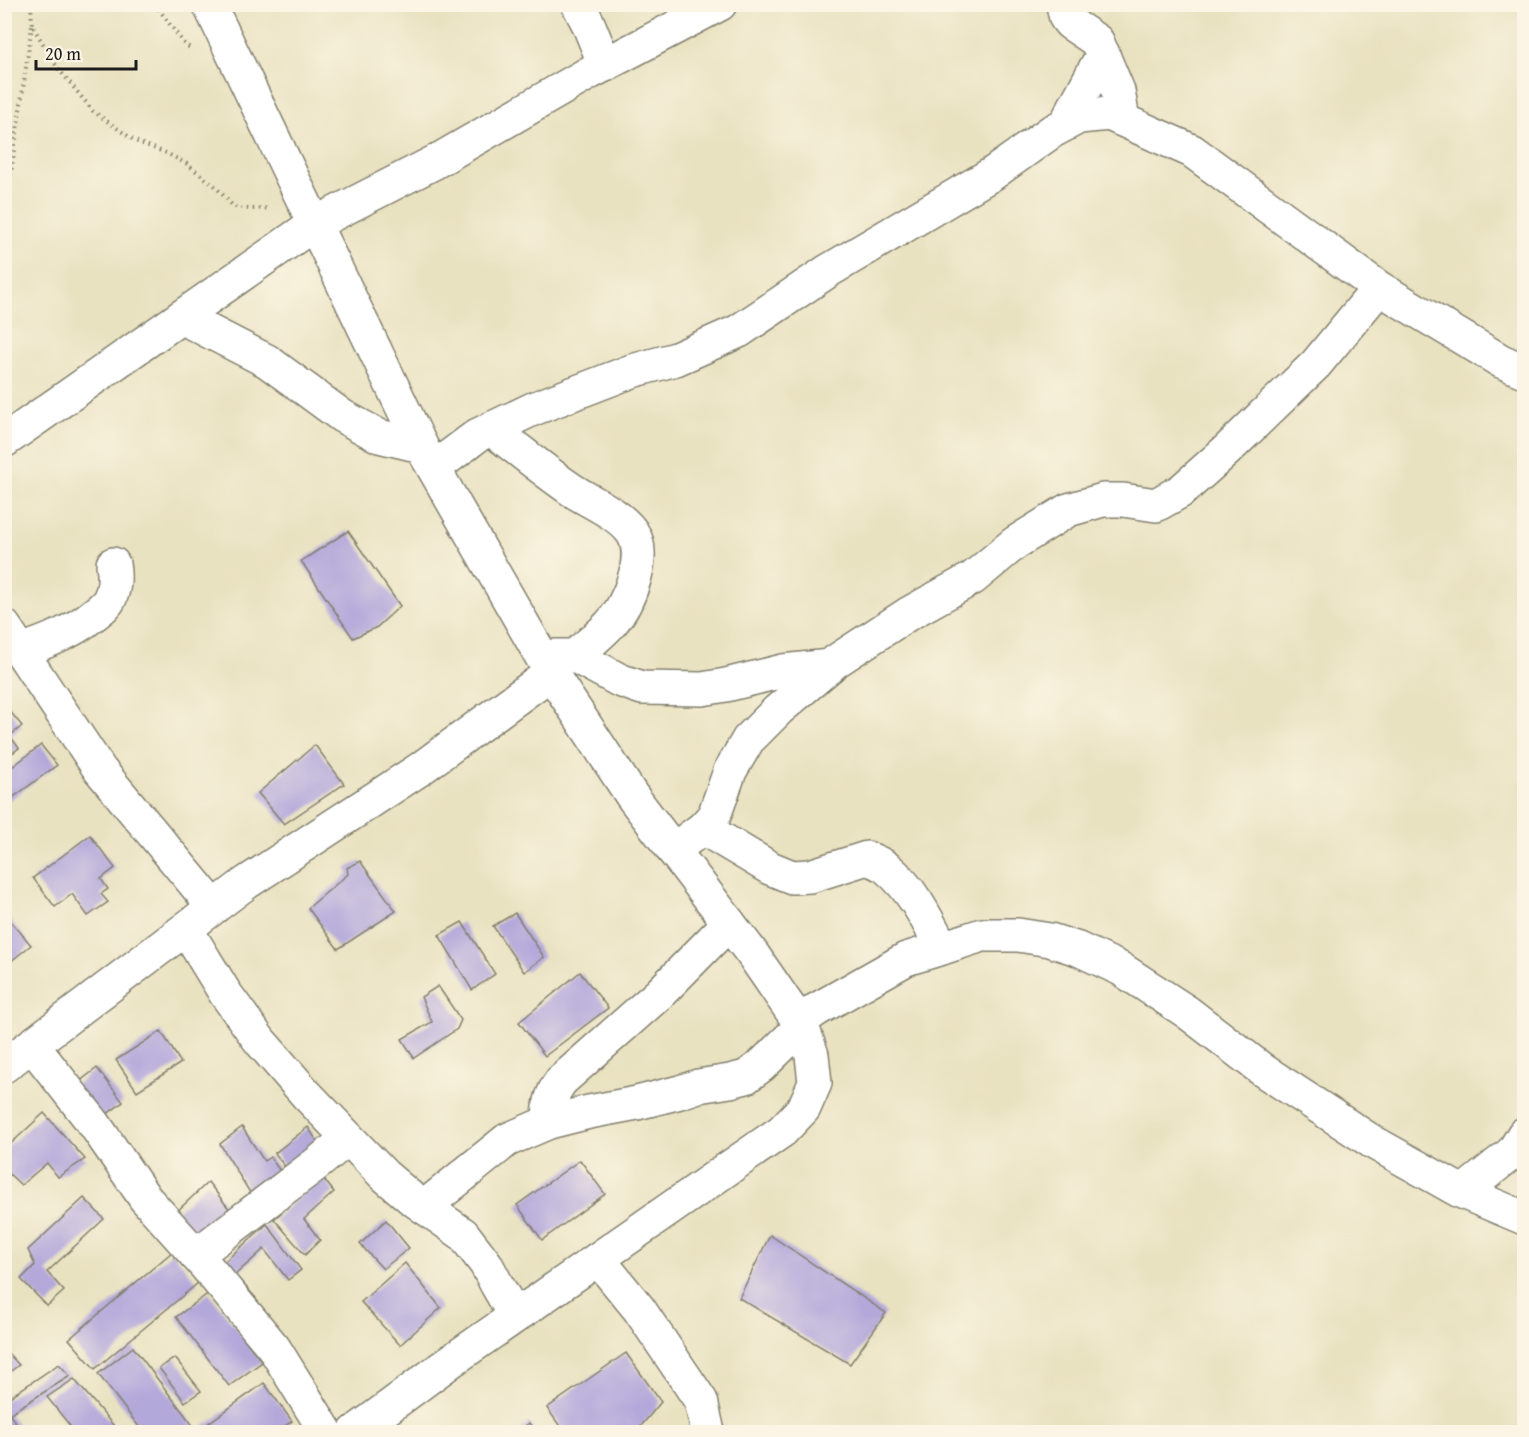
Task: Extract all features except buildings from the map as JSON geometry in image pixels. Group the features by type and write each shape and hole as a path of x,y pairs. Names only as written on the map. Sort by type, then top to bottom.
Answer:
{"street":[{"path":"209,4 428,457 556,662 633,796 729,922 801,1024 812,1055 814,1083 804,1108 782,1131 451,1361 355,1432"},
{"path":"578,4 605,65"},
{"path":"4,441 181,317 308,210 435,162 605,65 720,4"},
{"path":"1065,4 1066,18 1097,41 1104,54 1118,91 1123,120"},
{"path":"1066,123 1104,54"},
{"path":"181,317 267,361 342,416 379,436 428,457 533,409 632,371 676,359 739,331 828,271 992,174 1050,132 1079,117 1109,114 1192,151 1379,288 1501,361 1524,371"},
{"path":"673,850 703,828 714,816 730,771 748,740 778,710 830,666 908,614 973,578 1015,543 1068,510 1103,500 1123,500 1156,505 1181,491 1316,364 1379,288"},
{"path":"326,1432 274,1348 145,1198 95,1125 13,1058 246,884 420,769 556,662 613,622 628,598 636,569 639,550 633,534 621,520 571,489 491,429"},
{"path":"13,639 52,640 79,626 103,608 112,591 113,564"},
{"path":"13,639 100,770 214,907"},
{"path":"556,662 642,688 702,689 783,671 830,666"},
{"path":"703,828 770,868 792,877 810,876 867,858 887,867 911,893 942,948"},
{"path":"549,1122 549,1106 553,1092 561,1081 658,994 729,922"},
{"path":"186,929 225,993 260,1041 306,1094 384,1175 411,1198 463,1234 486,1264 515,1316"},
{"path":"424,1207 507,1140 549,1122 637,1103 704,1084 746,1077 761,1066 816,1010 906,959 982,935 1018,934 1050,940 1078,949 1121,969 1187,1012 1264,1071 1371,1141 1463,1192 1524,1218"},
{"path":"1463,1192 1512,1152 1524,1134"},
{"path":"196,1255 320,1162 348,1138"},
{"path":"598,1259 639,1309 701,1401 708,1432"}],"path":[{"path":"4,223 32,25 32,4"},
{"path":"32,25 57,68 93,111 135,141 187,164 237,208 308,210"}]}
